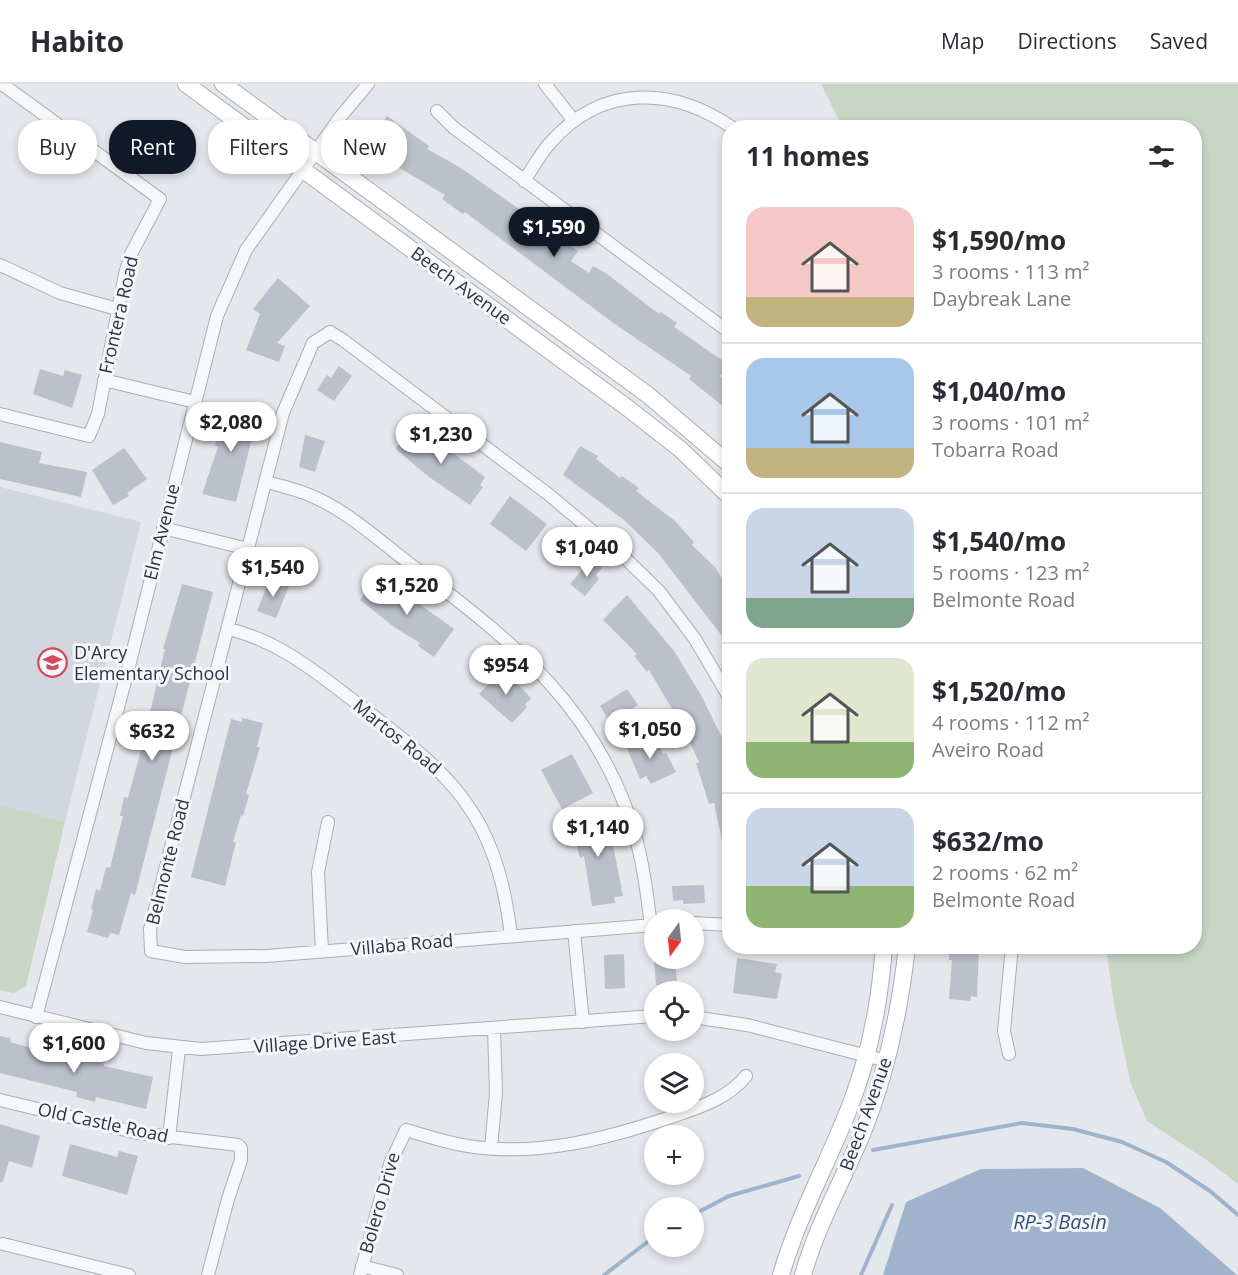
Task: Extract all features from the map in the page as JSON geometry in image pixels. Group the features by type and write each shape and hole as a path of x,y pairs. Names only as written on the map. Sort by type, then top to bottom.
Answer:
{"street":[{"name":"Frontera Road","path":"0,414 88,436 98,414 117,309 131,254 160,199 2,84"},
{"name":"Beech Avenue","path":"186,84 234,120"},
{"name":"Beech Avenue","path":"223,84 648,394 722,458"},
{"name":"Elm Avenue","path":"309,162 368,84"},
{"path":"545,84 574,121"},
{"path":"524,181 551,142 574,121 599,106 613,101 657,96 692,104 722,122"},
{"path":"437,111 454,128 722,327"},
{"name":"Elm Avenue","path":"36,1017 217,315 236,268 301,174"},
{"name":"Beech Avenue","path":"307,174 628,409 680,449 722,488"},
{"path":"0,265 60,294 117,309"},
{"name":"Belmonte Road","path":"151,951 150,929 283,413 298,372 313,344 330,332 549,494 627,560 659,591 695,639 722,685"},
{"path":"104,380 195,402"},
{"path":"266,482 316,497 351,520 493,628 543,673 589,732 619,789 634,833 649,909"},
{"path":"163,528 248,549"},
{"name":"Martos Road","path":"229,629 267,640 291,654 416,748 446,777 476,817 494,854 506,897 511,936"},
{"path":"322,951 318,872 328,822"},
{"path":"704,924 722,925"},
{"name":"Villaba Road","path":"151,951 168,955 212,957 644,927"},
{"path":"574,931 583,1022"},
{"name":"Beech Avenue","path":"781,1275 791,1238 850,1107 866,1056 881,988 883,954"},
{"name":"Beech Avenue","path":"803,1275 814,1239 862,1134 887,1060 902,993 906,954"},
{"path":"1009,1054 1004,1031 1011,954"},
{"name":"Village Drive East","path":"0,1008 129,1040 179,1048 244,1048 644,1017"},
{"path":"704,1019 747,1025 887,1060"},
{"path":"491,1148 496,1093 494,1029"},
{"path":"169,1138 179,1048"},
{"name":"Bolero Drive","path":"361,1270 390,1164 406,1130 449,1143 491,1148 553,1147 628,1132 729,1093 746,1076"},
{"name":"Old Castle Road","path":"0,1100 110,1127 169,1138 225,1141 241,1148 241,1160 208,1275"},
{"path":"3,1244 129,1275"},
{"path":"361,1270 397,1275"}],"shaded area":[{"name":"D'Arcy Elementary School","path":"0,487 141,522 65,822 0,805"}],"green space":[{"path":"821,84 1238,84 1238,1184 1208,1161 1147,1121 1131,1084 1114,1005 1107,954 1202,954 1202,120 839,120"},
{"path":"0,805 65,822 26,986 14,993 0,990"}],"water":[{"name":"RP-3 Basin","path":"1083,1168 1160,1208 1237,1275 883,1275 906,1202 981,1169"}],"building":[{"path":"407,130 429,146 427,149 461,168 578,251 571,261 589,273 593,266 607,274 659,314 661,312 677,323 674,327 722,360 720,376 722,378 722,405 689,379 691,376 612,322 465,212 463,214 442,199 445,195 407,172"},
{"path":"278,278 310,306 277,343 285,346 279,362 246,350 260,314 253,309"},
{"path":"339,366 352,376 334,401 317,390 327,375 331,378"},
{"path":"40,369 63,376 65,370 82,375 72,408 33,394"},
{"path":"229,402 259,410 236,502 202,494 218,447 215,446"},
{"path":"414,424 485,477 480,485 483,487 470,505 429,477 396,449"},
{"path":"305,435 325,441 315,472 299,467"},
{"path":"0,442 42,452 39,463 87,472 81,497 0,479"},
{"path":"580,446 598,456 596,459 620,478 622,476 639,488 636,491 675,521 694,542 692,545 715,567 722,578 722,636 658,553 624,520 563,475"},
{"path":"124,448 147,479 127,493 129,496 113,505 92,470"},
{"path":"510,496 547,524 526,551 490,524"},
{"path":"591,559 602,568 596,575 599,579 585,596 570,584"},
{"path":"383,578 454,629 434,657 418,646 420,643 394,627 360,600 373,581 378,585"},
{"path":"270,579 289,586 276,618 257,611"},
{"path":"182,584 213,592 135,895 131,893 119,935 110,933 108,938 87,932 93,910 91,909 96,889 100,891 106,867 110,868 123,816 120,816 124,797 128,798 142,746 137,745 142,724 147,725 165,649 163,649"},
{"path":"627,595 674,651 701,695 722,738 722,841 714,803 709,804 696,763 699,762 687,736 684,737 675,720 678,719 649,670 647,672 634,656 637,654 603,620"},
{"path":"503,669 531,698 525,705 527,707 512,723 479,694"},
{"path":"627,689 638,705 610,722 600,706"},
{"path":"242,718 263,723 257,747 260,747 246,794 249,795 233,842 236,842 225,886 191,877 231,719 242,722"},
{"path":"655,735 663,754 666,753 676,772 651,784 646,776 640,779 626,746"},
{"path":"572,754 593,793 562,809 541,770"},
{"path":"600,810 614,850 623,896 614,897 615,903 592,906 584,856 580,858 570,820"},
{"path":"704,885 705,903 683,904 683,900 673,901 672,886"},
{"path":"624,954 625,988 605,989 604,955"},
{"path":"949,954 979,954 977,997 971,996 970,1001 949,999 952,960 949,960"},
{"path":"737,958 777,964 775,972 782,974 777,999 733,993"},
{"path":"655,969 676,969 677,981 656,981"},
{"path":"0,1036 11,1038 10,1042 39,1050 40,1045 83,1056 104,1063 104,1066 153,1077 146,1109 96,1097 95,1102 76,1097 77,1092 0,1073"},
{"path":"0,1124 40,1136 32,1168 9,1161 3,1182 0,1182"},
{"path":"70,1144 117,1157 119,1151 138,1156 127,1195 62,1176"}],"waterway":[{"path":"873,1150 1022,1123 1073,1129 1122,1142 1166,1162 1210,1191 1238,1215"},
{"path":"704,1209 729,1196 799,1176"},
{"path":"861,1275 892,1205"},
{"path":"604,1275 644,1245"}],"place":[{"name":"D'Arcy Elementary School","path":"53,663"}]}
